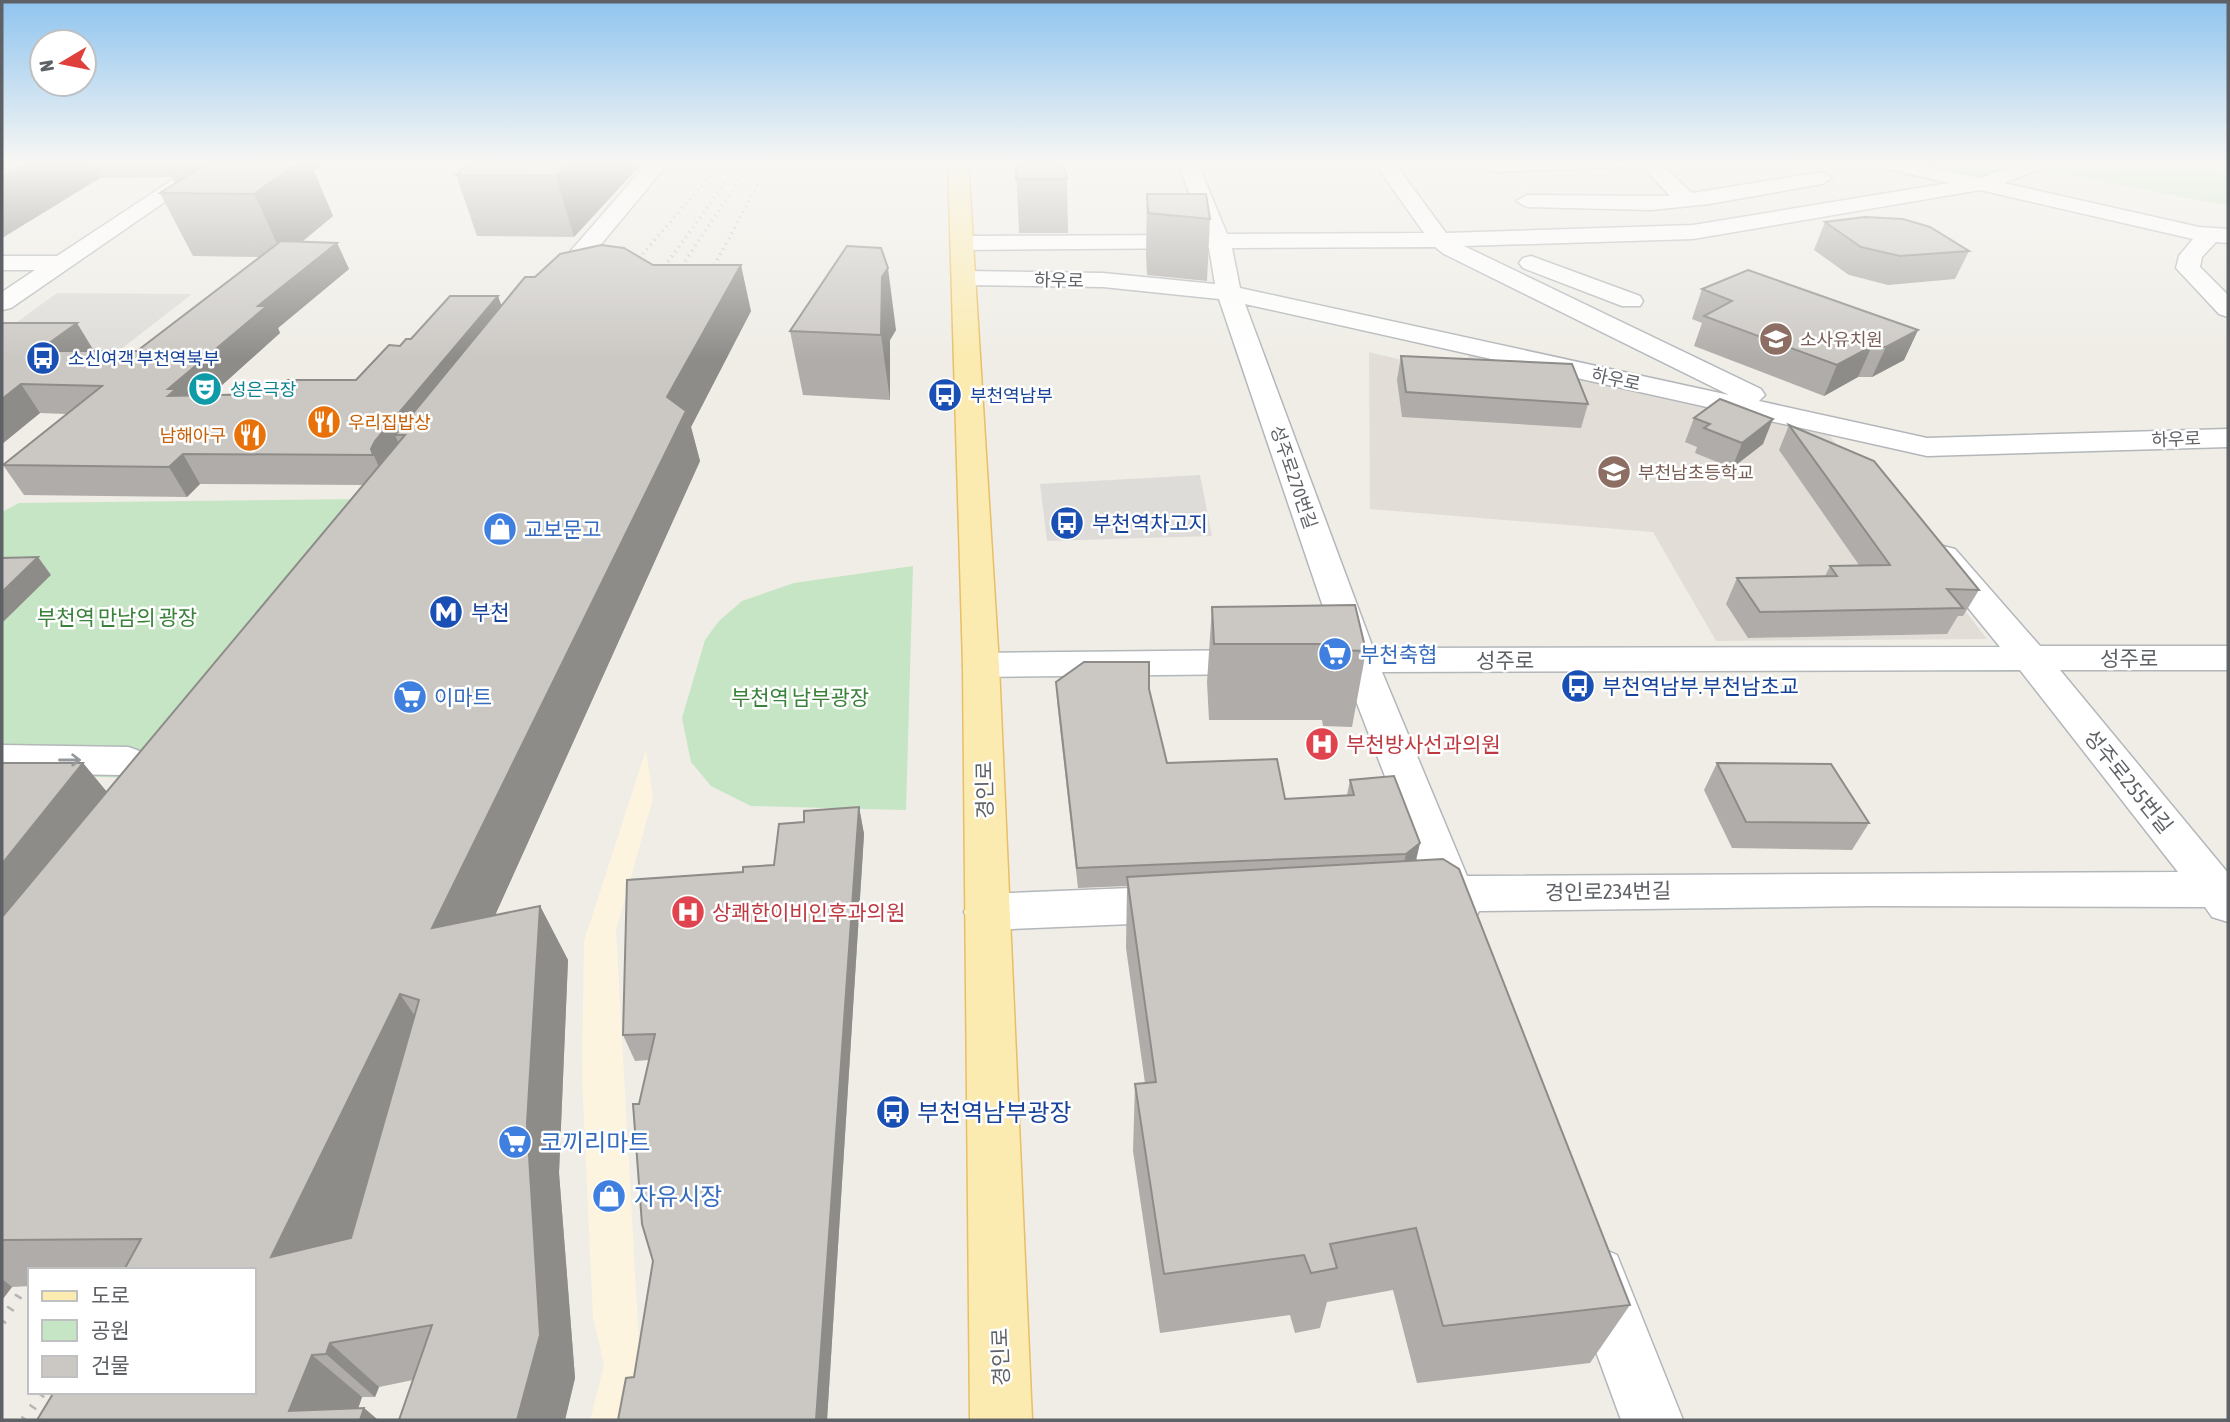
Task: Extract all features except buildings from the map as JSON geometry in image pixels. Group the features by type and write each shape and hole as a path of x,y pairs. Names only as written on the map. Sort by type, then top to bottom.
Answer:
{"main road":[{"name":"경인로","path":"962,227 981,665 1001,1420"}],"street":[{"path":"2,303 114,227"},
{"path":"536,308 604,227"},
{"name":"성주로270번길","path":"1213,227 1219,242 1229,293 1359,660 1472,944"},
{"path":"1431,227 1440,240 1463,256 1730,384 1779,415"},
{"path":"963,243 1440,240 1693,232 1721,227"},
{"path":"2185,227 2219,235"},
{"path":"2219,235 2191,256 2188,268 2228,309"},
{"path":"1440,240 1517,257 1631,301"},
{"path":"2,263 61,263"},
{"name":"하우로","path":"964,278 1103,280 1229,293 1927,447 2228,438"},
{"path":"1832,426 1865,465"},
{"path":"1923,533 2030,658"},
{"name":"성주로","path":"981,665 1359,660 2228,657"},
{"name":"성주로255번길","path":"2030,658 2224,895"},
{"path":"2,759 128,761 144,771 140,793 108,837"},
{"name":"경인로234번길","path":"1389,895 1871,889 2224,895"},
{"path":"987,912 1223,902"},
{"path":"1584,1240 1651,1420"}],"shaded area":[{"path":"57,293 192,294 99,366 2,333"},
{"name":"부천남초등학교","path":"1369,352 1456,373 1472,352 1830,436 1987,639 1716,641 1653,532 1370,509"},
{"path":"1200,475 1212,536 1047,541 1040,484"},
{"name":"자유시장","path":"646,750 653,798 616,931 639,1345 626,1420 590,1420 604,1365 593,1317 582,1076 584,941"}],"green space":[{"name":"부천역 만남의 광장","path":"362,499 132,778 2,774 2,512 19,503"},
{"name":"부천역 남부광장","path":"913,566 906,810 751,806 711,786 691,762 682,718 705,640 719,621 742,601 794,583"}],"railway":[{"path":"627,272 666,227"},
{"path":"654,281 693,227"},
{"path":"672,281 708,227"},
{"path":"706,281 735,227"},
{"path":"2,1322 28,1281"},
{"path":"24,1420 42,1394"}],"place":[{"name":"소사유치원","path":"1776,339"},
{"name":"소신여객 부천역북부","path":"43,358"},
{"name":"성은극장","path":"205,389"},
{"name":"부천역남부","path":"945,395"},
{"name":"우리집밥상","path":"324,422"},
{"name":"남해아구","path":"250,435"},
{"name":"부천남초등학교","path":"1614,472"},
{"name":"부천역차고지","path":"1067,523"},
{"name":"교보문고","path":"500,529"},
{"name":"부천","path":"446,612"},
{"name":"부천축협","path":"1335,654"},
{"name":"부천역남부.부천남초교","path":"1578,686"},
{"name":"이마트","path":"410,697"},
{"name":"부천방사선과의원","path":"1322,744"},
{"name":"상쾌한이비인후과의원","path":"688,912"},
{"name":"부천역남부광장","path":"893,1112"},
{"name":"코끼리마트","path":"515,1142"},
{"name":"자유시장","path":"609,1196"}]}
